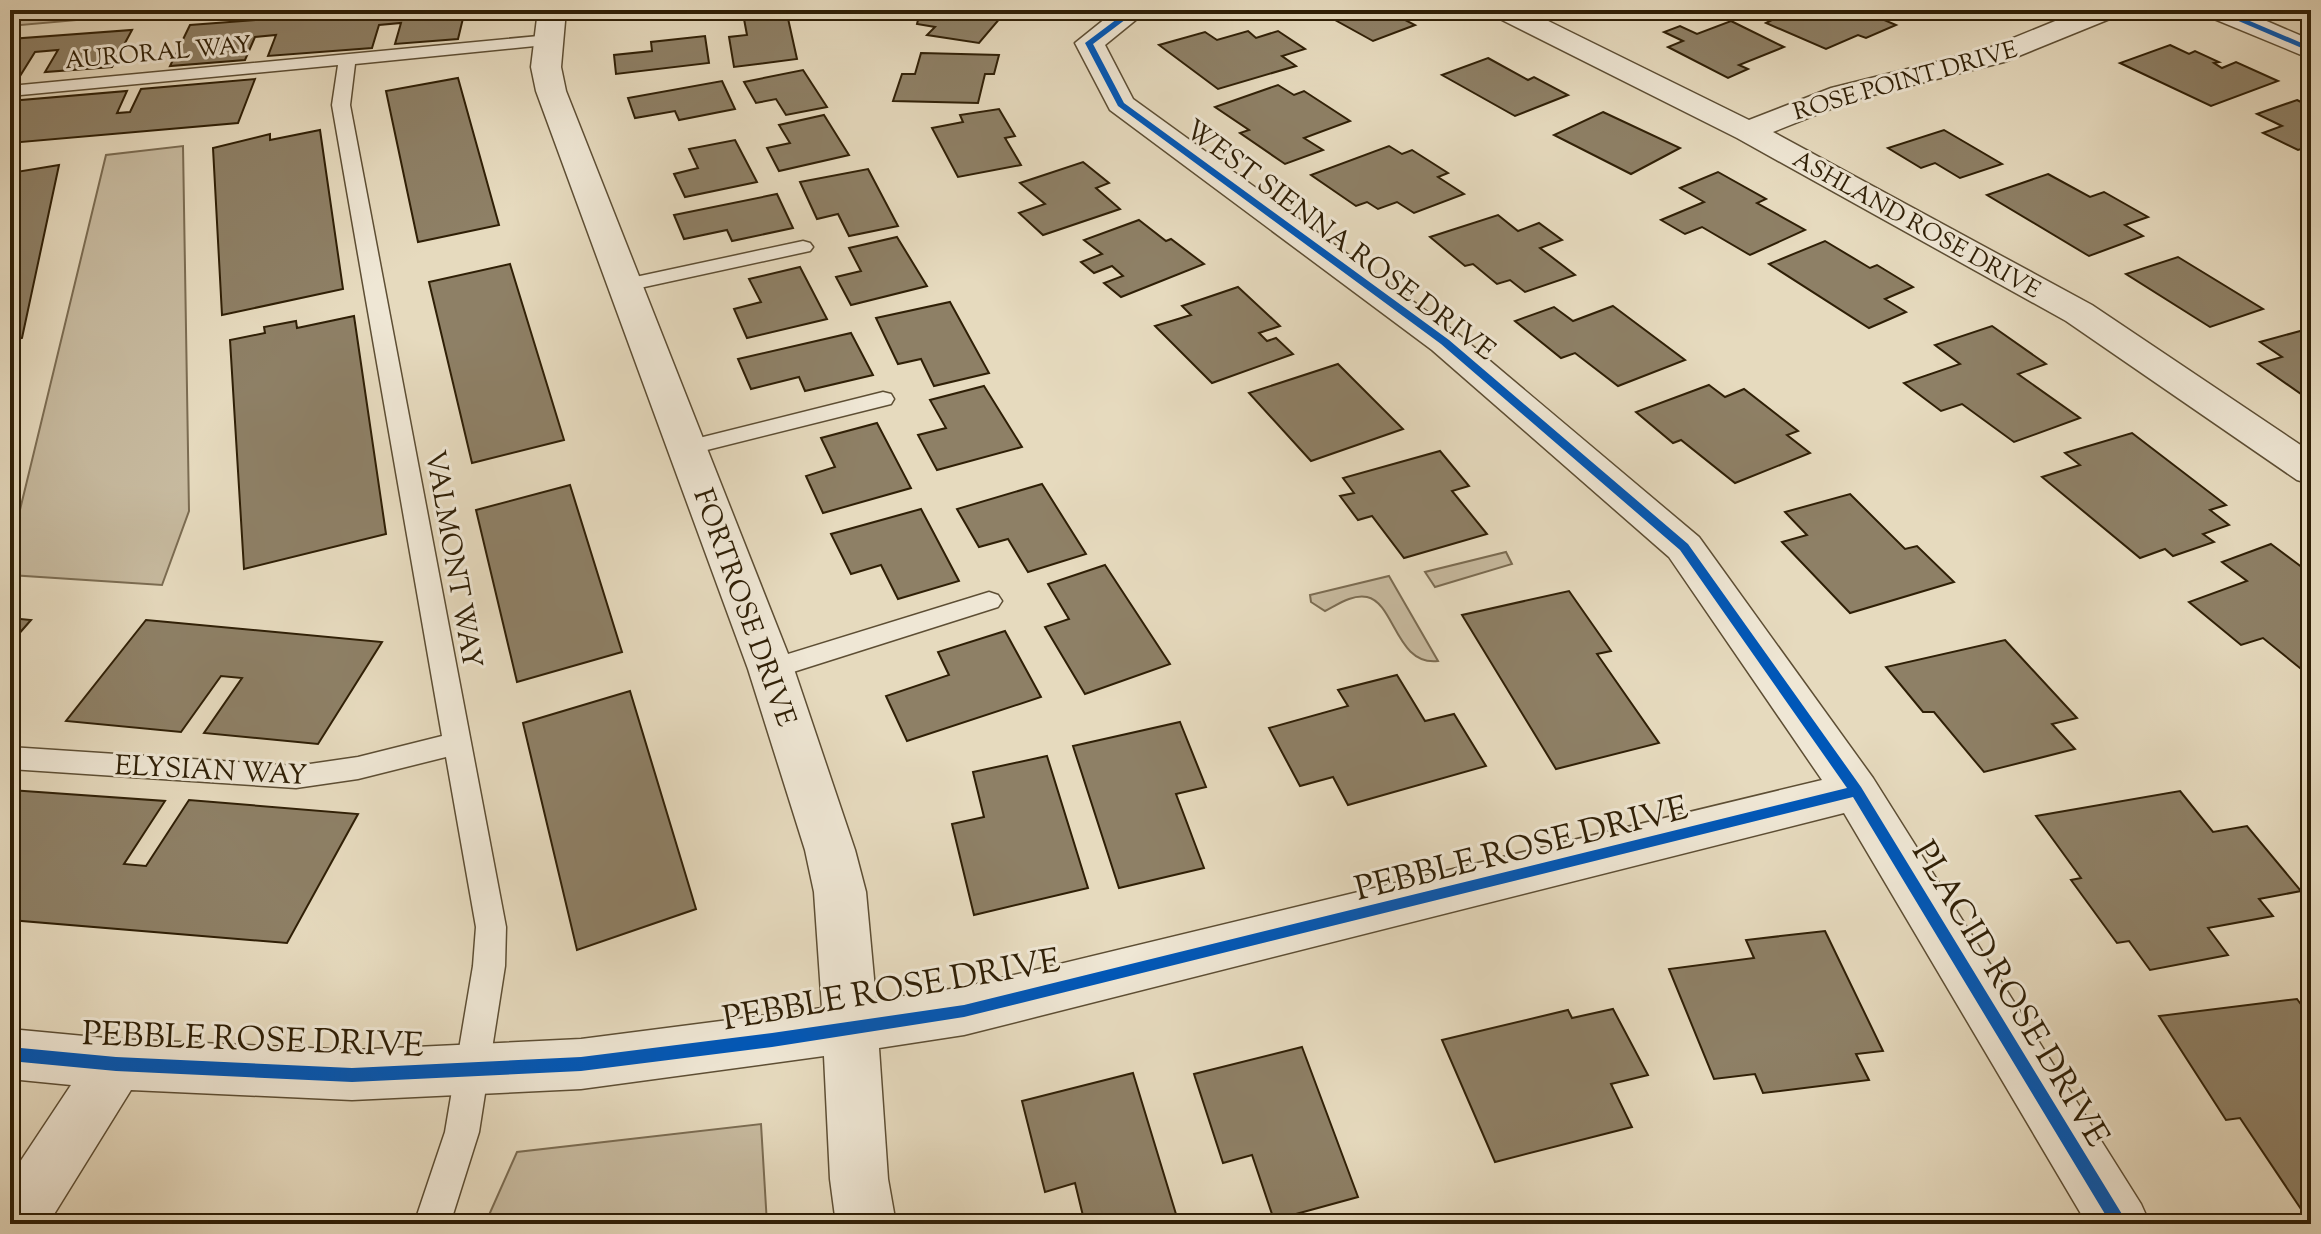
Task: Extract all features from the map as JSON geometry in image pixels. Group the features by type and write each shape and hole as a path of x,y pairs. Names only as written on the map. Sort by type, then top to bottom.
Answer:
{"street":[{"name":"WEST SIENNA ROSE DRIVE","path":"1134,10 1089,43 1121,104 1445,342 1684,547 1856,791"},
{"name":"ASHLAND ROSE DRIVE","path":"1504,10 1748,131 2079,313 2311,471"},
{"name":"ROSE POINT DRIVE","path":"1748,131 1842,94 2007,52 2107,10"},
{"path":"2217,10 2311,50"},
{"name":"FORTROSE DRIVE","path":"551,25 546,67 551,91 771,669 830,850 840,892 852,1028 859,1179 866,1224"},
{"name":"PEBBLE ROSE DRIVE","path":"10,1054 116,1064 352,1075 581,1064 852,1028 964,1011 1856,791"},
{"name":"PLACID ROSE DRIVE","path":"1856,791 2120,1224"},
{"path":"14,1224 116,1064"}],"lane":[{"name":"AURORAL WAY","path":"10,91 347,59 551,25"},
{"name":"VALMONT WAY","path":"347,59 341,105 491,927 489,966 462,1132 432,1224"},
{"path":"626,285 803,247"},
{"path":"687,448 883,399"},
{"path":"771,669 989,601"},
{"name":"ELYSIAN WAY","path":"10,758 296,777 358,768 458,743"}],"shaded area":[{"path":"10,10 189,10 10,26"},
{"path":"183,146 189,511 162,585 10,575 10,551 106,155"},
{"path":"1506,552 1512,564 1435,587 1425,572"},
{"path":"1389,576 1438,661 1424,660 1413,654 1404,645 1384,610 1367,597 1350,599 1325,611 1311,602 1310,595"},
{"path":"761,1124 767,1224 485,1224 517,1152"}],"building":[{"path":"386,10 465,10 458,39 395,44 401,23 379,25 372,48 268,56 276,35 255,37 245,60 170,66 190,25"},
{"path":"648,10 690,10 691,13 648,17"},
{"path":"914,10 1007,10 979,43 927,35 935,27 907,19"},
{"path":"1317,10 1386,10 1415,25 1373,41"},
{"path":"1766,10 1861,10 1896,25 1866,38 1858,35 1826,49 1766,23 1780,16"},
{"path":"787,14 797,59 734,67 729,37 747,35 744,19"},
{"path":"1731,21 1784,47 1739,65 1748,69 1728,78 1668,47 1683,41 1664,32 1680,26 1697,34"},
{"path":"132,30 112,67 45,72 58,50 35,52 20,76 10,77 10,39"},
{"path":"1248,31 1256,38 1278,31 1305,49 1282,56 1296,66 1218,89 1159,45 1205,32 1217,40"},
{"path":"705,36 709,63 616,74 614,55 652,51 651,42"},
{"path":"2170,45 2189,54 2195,51 2219,62 2214,63 2222,68 2236,62 2278,81 2211,106 2120,63"},
{"path":"921,53 999,55 994,74 985,74 978,103 893,101 902,74 915,74"},
{"path":"1488,58 1528,80 1534,77 1568,95 1515,116 1442,75"},
{"path":"803,70 827,107 786,115 776,99 756,103 744,82"},
{"path":"458,78 499,225 418,242 386,91"},
{"path":"255,79 238,123 10,143 10,101 127,91 117,113 130,112 141,89"},
{"path":"722,81 735,109 679,120 675,111 635,118 628,98"},
{"path":"1278,85 1294,95 1304,91 1350,121 1304,138 1323,150 1285,164 1240,133 1249,130 1215,107"},
{"path":"2297,100 2311,107 2311,146 2298,150 2263,133 2282,126 2257,114"},
{"path":"999,109 1015,136 1005,138 1021,165 958,177 932,128 963,122 960,115"},
{"path":"1603,112 1680,148 1631,174 1554,135"},
{"path":"824,115 849,155 779,171 767,148 790,143 779,125"},
{"path":"320,130 343,289 222,315 213,148 270,134 270,140"},
{"path":"1944,130 2002,164 1960,178 1935,163 1921,168 1888,148"},
{"path":"735,140 757,182 685,197 674,174 698,168 689,149"},
{"path":"1389,146 1402,154 1412,150 1448,173 1438,177 1464,194 1414,213 1397,202 1378,209 1367,202 1356,206 1311,175"},
{"path":"1083,162 1109,183 1096,188 1120,209 1043,235 1019,213 1045,204 1020,183"},
{"path":"59,165 22,338 10,341 10,173"},
{"path":"868,169 898,226 849,236 838,214 817,219 800,182"},
{"path":"1718,172 1766,199 1757,203 1805,230 1750,255 1702,227 1685,234 1661,220 1704,202 1680,188"},
{"path":"2048,174 2090,197 2104,192 2148,217 2125,225 2143,236 2089,256 1987,195"},
{"path":"777,194 793,228 732,241 727,230 684,239 674,215"},
{"path":"1498,215 1518,231 1539,223 1562,240 1540,248 1575,275 1525,292 1510,280 1497,284 1473,264 1465,266 1430,237"},
{"path":"1139,220 1204,264 1121,297 1104,283 1123,276 1112,266 1094,273 1081,262 1102,254 1084,240"},
{"path":"897,237 927,286 851,305 836,277 861,271 849,248"},
{"path":"1825,241 1870,268 1877,265 1913,287 1885,299 1906,312 1869,328 1769,264"},
{"path":"2178,257 2263,309 2210,327 2126,274"},
{"path":"510,264 564,440 472,463 429,282"},
{"path":"800,267 827,319 747,338 734,309 761,302 749,279"},
{"path":"1238,287 1280,326 1259,333 1267,341 1276,338 1293,354 1212,383 1155,326 1191,315 1182,306"},
{"path":"950,302 989,373 934,386 921,359 898,364 876,318"},
{"path":"1613,306 1685,360 1618,386 1575,353 1561,358 1515,321 1554,307 1573,321"},
{"path":"354,316 386,534 244,569 230,340 265,333 264,327 296,321 297,328"},
{"path":"1992,326 2046,364 2018,374 2080,418 2014,442 1962,404 1941,411 1904,383 1960,364 1935,345"},
{"path":"2311,328 2311,401 2258,364 2282,357 2260,342"},
{"path":"851,333 873,375 805,391 799,377 751,389 738,359"},
{"path":"1338,364 1403,429 1311,461 1249,393"},
{"path":"1709,385 1725,397 1744,389 1798,431 1787,435 1810,453 1735,483 1681,440 1673,443 1636,412"},
{"path":"984,386 1022,447 937,470 918,435 946,428 930,400"},
{"path":"877,423 911,488 823,513 806,476 835,467 821,438"},
{"path":"2132,433 2226,505 2210,510 2229,525 2203,534 2214,542 2173,556 2165,549 2140,558 2042,477 2080,465 2065,453"},
{"path":"1440,451 1469,486 1452,491 1487,534 1404,558 1372,516 1358,520 1340,496 1354,493 1343,478"},
{"path":"1042,484 1086,554 1028,572 1008,539 979,547 957,509"},
{"path":"570,485 622,652 517,682 476,510"},
{"path":"1850,494 1905,549 1917,546 1954,582 1850,613 1782,542 1807,535 1785,512"},
{"path":"921,509 959,581 898,599 881,565 851,574 831,534"},
{"path":"2271,544 2311,574 2311,677 2263,638 2241,645 2189,602 2247,581 2222,562"},
{"path":"1105,565 1170,664 1085,694 1045,627 1069,619 1048,584"},
{"path":"1569,591 1611,651 1597,654 1659,743 1556,769 1462,615"},
{"path":"10,618 31,620 10,644"},
{"path":"146,620 382,642 318,744 204,733 242,678 221,676 181,732 66,721"},
{"path":"1005,631 1041,697 907,741 886,696 949,675 938,652"},
{"path":"2005,640 2077,718 2052,724 2075,749 1984,772 1934,712 1923,712 1886,667"},
{"path":"1397,675 1425,721 1454,714 1486,766 1348,805 1333,777 1300,786 1269,728 1348,706 1338,690"},
{"path":"630,691 696,909 577,950 523,723"},
{"path":"1180,722 1206,787 1176,794 1204,868 1119,888 1073,746"},
{"path":"1047,756 1088,888 974,915 952,824 984,817 973,772"},
{"path":"10,790 165,801 124,864 146,866 189,800 358,814 287,943 10,920"},
{"path":"2180,791 2213,832 2247,826 2301,891 2259,899 2273,916 2208,928 2228,955 2150,970 2129,941 2117,943 2071,880 2081,878 2036,816"},
{"path":"1825,931 1883,1051 1856,1054 1869,1080 1763,1093 1755,1074 1714,1079 1669,969 1754,958 1746,940"},
{"path":"2297,999 2311,1018 2311,1224 2240,1118 2226,1120 2159,1016"},
{"path":"1613,1009 1648,1075 1611,1084 1632,1127 1495,1162 1442,1040 1568,1010 1572,1018"},
{"path":"1302,1047 1358,1197 1274,1220 1252,1155 1223,1163 1194,1074"},
{"path":"1133,1073 1179,1224 1085,1224 1075,1183 1045,1192 1022,1101"}],"cycle path":[{"path":"1134,10 1089,43 1121,104 1445,342 1684,547 1856,791 2120,1224"},
{"path":"2217,10 2311,50"},
{"path":"10,1054 116,1064 352,1075 581,1064 772,1040 964,1011 1856,791"}]}
